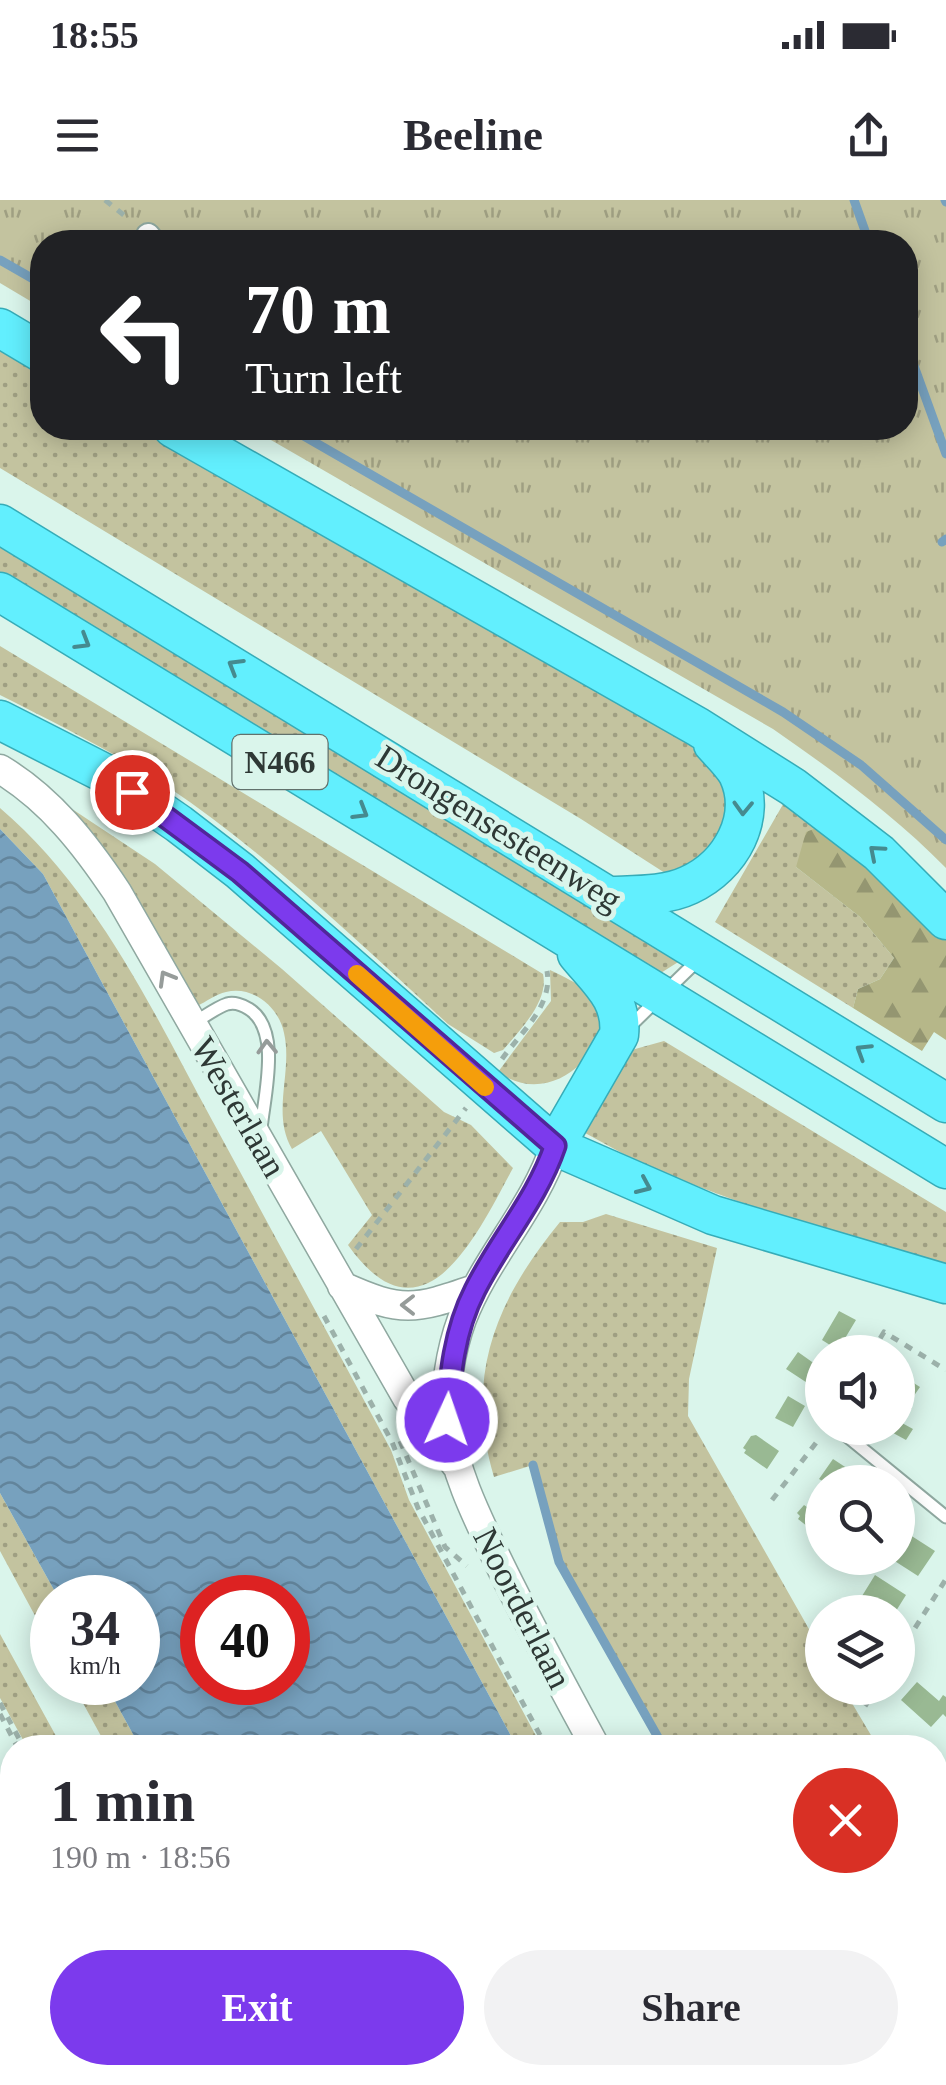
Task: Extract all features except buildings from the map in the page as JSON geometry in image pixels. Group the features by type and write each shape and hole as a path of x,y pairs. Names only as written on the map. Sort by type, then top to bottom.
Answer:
{"highway":[{"path":"0,328 30,346"},
{"path":"193,440 698,727 793,787 879,853 946,920"},
{"name":"Drongensesteenweg","path":"0,524 946,1102"},
{"name":"Drongensesteenweg","path":"0,592 553,948 660,995 946,1169"},
{"path":"0,720 108,775 179,824 240,872 555,1146 712,1215 946,1284"},
{"path":"611,896 689,886 711,871 738,837 746,818 746,797 736,771 698,727"},
{"path":"553,948 617,1005 622,1014 618,1038 555,1146"}],"street":[{"name":"Westerlaan","path":"0,768 40,798 90,851 117,892 407,1398 456,1465"},
{"path":"456,1465 447,1420 450,1370 461,1324 475,1289 544,1180 555,1146"},
{"path":"339,1280 380,1303 404,1308 430,1305 475,1289"},
{"name":"Noorderlaan","path":"456,1465 468,1499 524,1614 589,1735"}],"lane":[{"path":"618,1038 704,954"},
{"path":"192,1024 226,1004 239,1004 253,1011 264,1023 270,1040 260,1144"},
{"path":"858,1445 946,1517"}],"path":[{"path":"339,1280 544,1004 553,948"},
{"path":"316,1302 392,1442 418,1508 540,1735"},
{"path":"915,1351 946,1370"},
{"path":"772,1500 814,1445"},
{"path":"915,1628 946,1579"},
{"path":"1,1708 14,1735"}],"green space":[{"path":"0,200 946,200 946,868 863,795 773,729 271,440 918,440 918,230 30,230 30,301 0,283"},
{"path":"0,349 30,367 30,440 158,440 686,741 722,784 726,814 722,827 692,861 665,873 0,468"},
{"path":"0,541 683,959 656,976 0,574"},
{"path":"0,646 543,974 542,994 532,1015 503,1050 494,1053 448,1024 312,900 205,813 127,762 0,695"},
{"path":"793,787 837,820 796,867 860,917 894,958 880,979 858,989 853,1008 715,922"},
{"path":"63,803 155,864 282,969 444,1112 471,1125 513,1168 483,1223 445,1271 424,1285 400,1287 375,1275 348,1245 372,1215 321,1131 292,1149 283,1121 286,1048 276,1015 263,1000 245,992 219,994 197,1006"},
{"path":"0,808 66,876 145,996 391,1450 409,1500 536,1735 510,1735 43,874 0,829"},
{"path":"837,820 946,920 946,1040 934,1032 922,1051 853,1008 858,989 880,979 894,958 860,917 796,867 806,832"},
{"path":"550,970 590,993 599,1009 600,1028 594,1046 564,1076 543,1084 521,1083 498,1072 551,1001"},
{"path":"664,1041 946,1212 946,1266 756,1208 651,1169 576,1128 628,1051"},
{"path":"606,1214 717,1248 689,1379 688,1416 805,1622 805,1705 853,1705 871,1735 656,1735 559,1562 533,1465 494,1477 483,1406 492,1341 518,1281 560,1222 583,1222"},
{"path":"0,1493 46,1575 30,1575 30,1606 0,1551"},
{"path":"0,1634 30,1689 30,1705 39,1705 55,1735 20,1735 0,1698"},
{"path":"84,1705 117,1705 133,1735 100,1735"}],"water":[{"path":"0,829 43,874 510,1735 133,1735 117,1705 160,1705 160,1575 46,1575 0,1493"}],"waterway":[{"path":"854,200 865,230"},
{"path":"0,260 30,277"},
{"path":"918,377 946,454"},
{"path":"311,440 783,712 861,765 946,840"},
{"path":"942,542 946,539"},
{"path":"533,1465 559,1562 657,1735"}],"slow traffic":[{"path":"357,974 485,1087"}],"route":[{"path":"132,792 240,872 555,1146 544,1180 475,1289 461,1324 450,1370 447,1420"}]}
